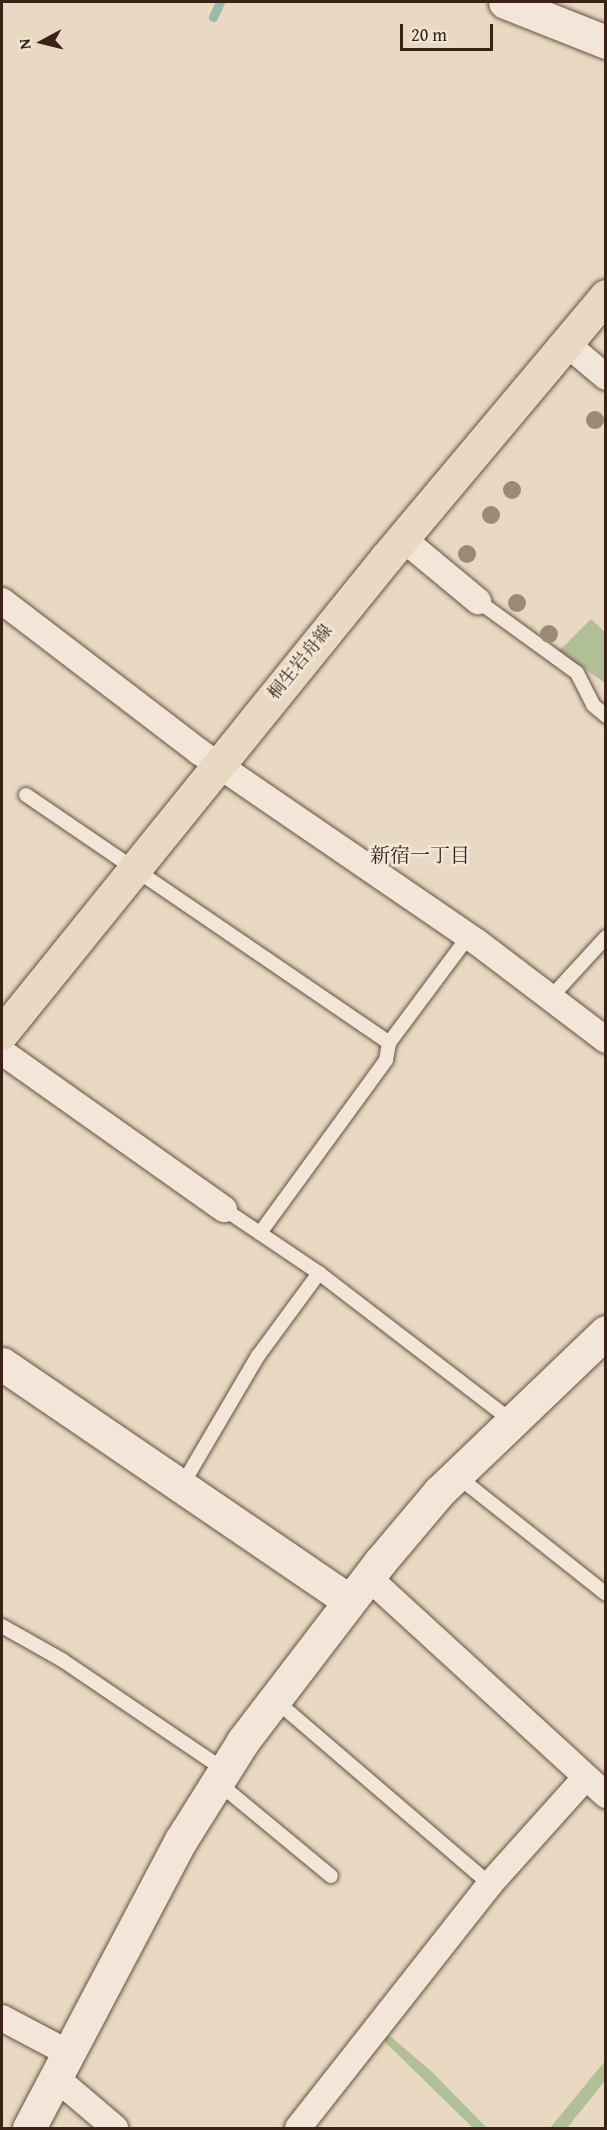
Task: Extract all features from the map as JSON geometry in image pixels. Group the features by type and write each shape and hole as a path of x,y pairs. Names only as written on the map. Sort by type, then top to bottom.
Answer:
{"main road":[{"name":"桐生岩舟線","path":"2,1033 216,765 402,538 606,296"}],"street":[{"path":"505,2 606,42"},
{"path":"567,344 606,377"},
{"path":"402,538 478,601"},
{"path":"2,601 216,765 552,996 606,1040"},
{"path":"2,1052 224,1209"},
{"path":"29,2128 220,1775 359,1589 456,1475 606,1332"},
{"path":"2,1364 181,1487 359,1589 606,1795"},
{"path":"298,2128 490,1884 585,1778"},
{"path":"2,2018 62,2065 115,2128"}],"lane":[{"path":"478,601 577,674 593,705 606,716"},
{"path":"26,795 132,870 389,1043"},
{"path":"260,1233 386,1060 389,1043 468,937"},
{"path":"552,996 606,937"},
{"path":"224,1209 318,1273 498,1406 512,1421"},
{"path":"181,1487 258,1356 318,1273"},
{"path":"456,1475 606,1594"},
{"path":"2,1626 71,1666 220,1775 331,1876"},
{"path":"275,1700 490,1884"}],"green space":[{"path":"591,619 605,632 605,683 559,651"},
{"path":"390,2036 431,2071 487,2128 473,2128 386,2043 385,2038"},
{"path":"605,2061 605,2081 567,2128 550,2128"}],"waterway":[{"path":"213,17 220,2"}],"district":[{"name":"新宿一丁目","path":"420,854"}]}
